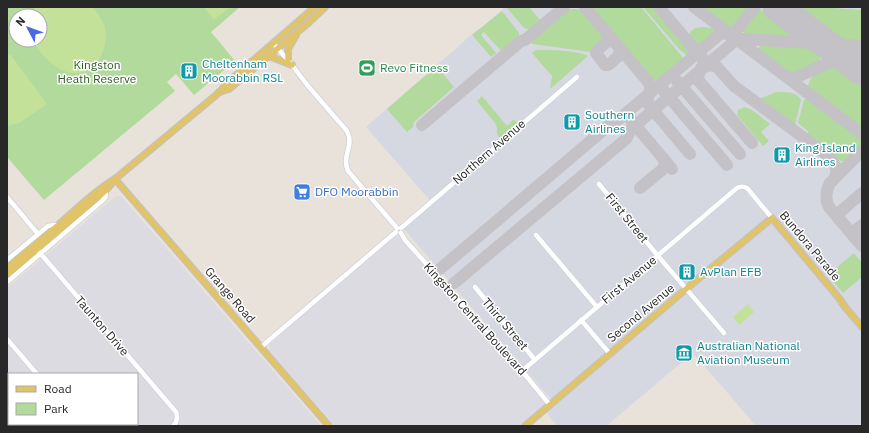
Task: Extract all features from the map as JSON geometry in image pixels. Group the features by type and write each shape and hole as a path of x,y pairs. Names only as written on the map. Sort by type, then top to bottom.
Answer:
{"main road":[{"path":"7,268 37,249 58,225 97,191 114,179 219,92 226,84 315,7"},
{"path":"219,92 229,89 325,7"},
{"path":"288,60 288,49 298,31"},
{"path":"269,56 292,65"},
{"path":"7,275 105,191 114,179"},
{"name":"Grange Road","path":"114,179 329,426"},
{"name":"Second Avenue","path":"525,426 772,218"},
{"name":"Bundora Parade","path":"772,218 862,327"}],"street":[{"name":"Kingston Central Boulevard","path":"273,43 347,131 350,142 346,162 349,172 399,230 405,240 522,371 550,405"},
{"name":"Northern Avenue","path":"261,347 577,77"},
{"name":"First Street","path":"599,184 724,333"},
{"name":"Bundora Parade","path":"737,188 744,186 747,188 772,218"},
{"name":"First Avenue","path":"522,371 737,188"},
{"path":"7,197 38,234"},
{"path":"7,260 48,226 58,225"},
{"path":"536,235 596,307"},
{"path":"7,282 37,249"},
{"name":"Taunton Drive","path":"37,249 176,412 177,419 173,426"},
{"name":"Third Street","path":"475,288 535,360"},
{"path":"581,320 610,354"},
{"path":"7,339 36,373"}],"shaded area":[{"path":"505,7 862,7 862,426 756,426 693,353 606,426 557,426 546,412 555,404 404,229 433,204 366,127"},
{"path":"116,196 121,196 321,426 28,426 138,425 138,373 8,373 8,402 7,288"},
{"path":"396,236 399,236 543,400 543,406 520,426 335,426 269,350 270,343"}],"green space":[{"name":"Kingston Heath Reserve","path":"7,7 240,7 211,32 235,61 194,95 176,74 167,82 175,91 44,200 7,157"},
{"path":"92,7 103,22 106,34 102,54 95,65 84,72 68,72 54,65 47,59 38,48 48,48 48,8 35,8"},
{"path":"204,7 230,7 214,20"},
{"path":"507,7 529,7 541,21 530,30 524,28"},
{"path":"589,7 641,7 684,59 659,80 656,81 648,77"},
{"path":"643,7 654,7 688,48 688,56 680,50"},
{"path":"701,7 750,7 736,24 729,27 724,25"},
{"path":"793,7 862,10 862,41 841,41 834,38"},
{"path":"572,9 580,10 585,13 604,36 605,39 591,52 532,44 530,41 563,13"},
{"path":"761,10 774,13 807,37 804,39 751,36 745,34 743,31 747,21 752,15"},
{"path":"502,11 519,35 501,51 484,32 481,35 496,53 491,57 472,35"},
{"path":"695,28 712,28 714,33 706,42 697,44 690,38 690,32"},
{"path":"764,44 817,47 821,55 820,60 818,63 792,74 787,73 759,51 759,47"},
{"path":"536,50 555,50 584,54 588,56 550,89 552,76 532,53"},
{"path":"10,54 47,104 19,123 7,126 7,57"},
{"path":"838,65 862,82 862,130 808,88 811,79 817,72"},
{"path":"433,69 439,69 454,87 414,122 413,127 407,132 387,109"},
{"path":"776,92 787,92 794,94 801,100 795,125 759,99"},
{"path":"482,96 507,126 514,119 517,123 501,138 497,134 495,123 477,101"},
{"path":"804,100 811,100 862,138 862,146 847,160 841,161 808,136 808,131 798,123"},
{"path":"745,107 752,110 770,124 761,132 769,141 763,146 737,115 738,110"},
{"path":"854,253 862,263 862,277 843,293 828,275"},
{"path":"748,304 754,312 739,325 733,317"}],"taxiway":[{"path":"422,125 521,41 525,40 564,7"},
{"path":"585,7 649,83 650,89 648,104 690,154"},
{"path":"659,7 694,50"},
{"path":"694,7 862,134"},
{"path":"726,34 732,36 755,7"},
{"path":"440,269 613,122 619,119 719,35 720,30 718,25"},
{"path":"453,284 626,139 631,129 735,41 745,39 862,46"},
{"path":"615,43 613,41 607,42 596,53 605,65 608,65 617,58 620,50 619,47"},
{"path":"690,44 704,62 698,77 699,81 752,143"},
{"path":"840,55 862,71"},
{"path":"786,76 795,78 839,58 846,59"},
{"path":"704,67 710,65 717,67 734,86 831,158 836,168 835,177"},
{"path":"677,81 740,154"},
{"path":"664,91 727,165"},
{"path":"631,120 672,169"},
{"path":"862,151 830,183 826,195 829,207 862,246"},
{"path":"640,188 663,169 665,164 664,159"},
{"path":"839,219 838,215 840,212 862,193"},
{"path":"855,238 855,232 862,225"}],"runway":[{"path":"777,7 862,71"}],"place":[{"name":"Revo Fitness","path":"367,68"},
{"name":"Cheltenham Moorabbin RSL","path":"189,71"},
{"name":"Southern Airlines","path":"572,122"},
{"name":"King Island Airlines","path":"782,155"},
{"name":"DFO Moorabbin","path":"302,192"},
{"name":"AvPlan EFB","path":"687,272"},
{"name":"Australian National Aviation Museum","path":"684,353"}]}
